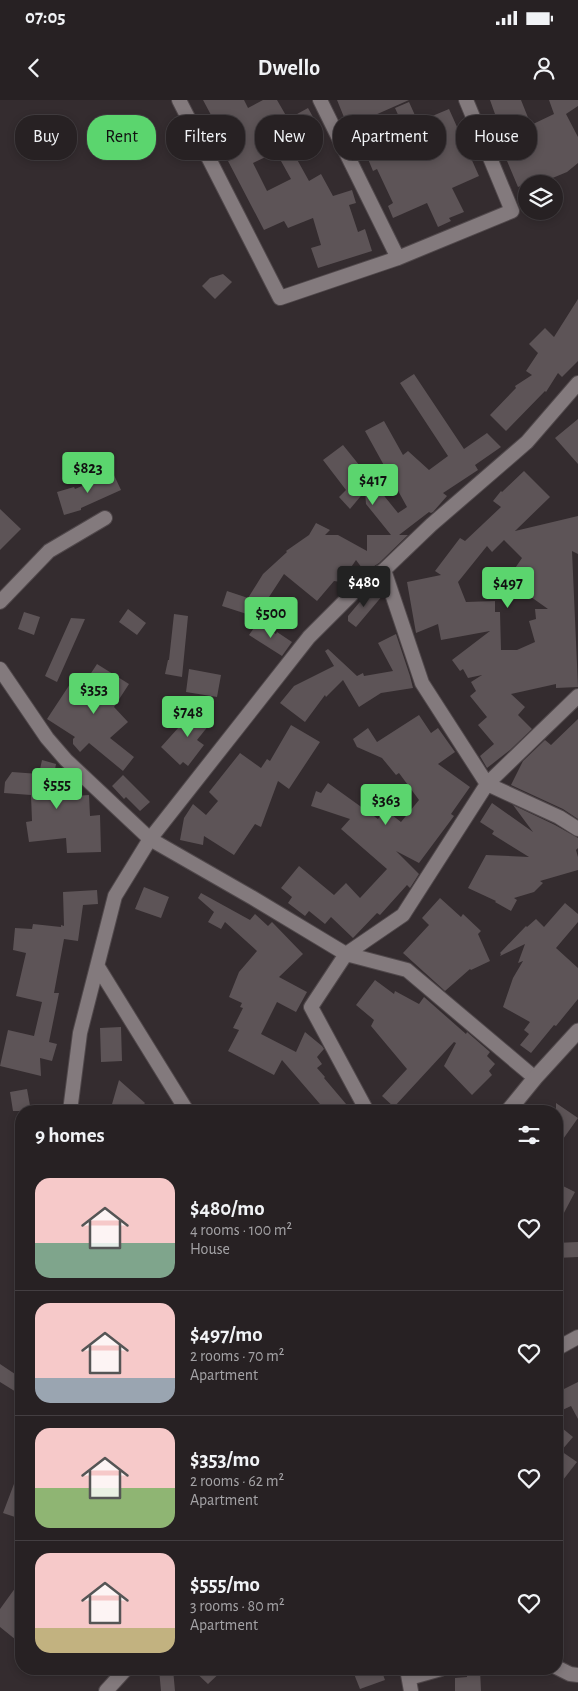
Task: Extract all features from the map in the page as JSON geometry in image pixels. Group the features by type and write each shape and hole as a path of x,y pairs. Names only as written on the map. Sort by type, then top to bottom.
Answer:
{"street":[{"path":"179,100 280,298 398,258 512,211 466,100"},
{"path":"320,100 398,258"},
{"path":"71,1105 80,1033 116,896 150,839 309,637 361,585 384,570 431,525 527,442 578,383"},
{"path":"0,602 49,551 105,518"},
{"path":"384,570 422,683 487,784 559,817 578,829"},
{"path":"0,669 48,738 66,760 150,839 346,954 407,970 535,1078"},
{"path":"364,1105 311,1007 346,954 403,915 487,784 578,696"},
{"path":"98,967 183,1105"},
{"path":"513,1105 578,1031"},
{"path":"563,1345 578,1337"},
{"path":"563,1670 578,1675"},
{"path":"106,1691 121,1675"},
{"path":"409,1679 422,1675"}],"building":[{"path":"203,100 244,100 248,108 263,100 277,100 286,115 255,115 255,160 259,160 253,163 267,191 291,179 280,160 297,160 309,181 321,174 333,196 352,190 356,203 349,205 358,232 365,229 372,251 318,268 311,248 321,245 313,218 288,228 284,221 264,230 228,161 245,160 245,115 211,115"},
{"path":"337,100 409,100 375,115 343,115"},
{"path":"490,100 521,100 527,115 492,115 495,114"},
{"path":"549,100 578,100 578,106 566,114 578,137 578,163 560,175 518,175 518,187 507,160 537,160 537,122 554,114"},
{"path":"409,102 415,115 398,115 395,108"},
{"path":"308,108 312,115 295,115"},
{"path":"449,109 456,125 456,160 472,160 479,176 452,188 464,212 449,218 451,221 438,227 427,203 393,218 388,206 393,203 377,169 373,171 368,160 446,160 446,115 435,115"},
{"path":"223,274 232,282 215,299 202,286 210,278"},
{"path":"578,299 578,361 562,377 558,373 546,392 506,431 490,415 516,388 515,386 532,375 526,371 538,353 529,344 545,328 554,337"},
{"path":"414,374 464,449 487,433 501,447 475,465 478,470 443,493 447,496 433,512 429,512 399,535 408,535 379,563 365,572 356,560 341,582 334,581 317,601 284,574 256,617 222,606 227,591 248,598 263,574 286,551 309,535 316,523 330,530 325,535 338,535 367,551 367,535 391,535 366,504 365,491 350,509 339,497 346,490 323,460 343,445 398,513 407,507 365,431 384,421 403,455 408,451 429,470 448,456 400,383"},
{"path":"578,419 578,464 555,438"},
{"path":"524,471 550,497 515,531 578,516 578,554 572,551 578,687 556,688 556,684 511,694 525,707 518,715 532,729 487,768 480,756 494,744 478,725 487,717 470,696 476,691 471,682 482,675 468,678 463,669 460,671 452,660 490,631 441,640 438,624 416,633 407,582 441,575 435,571 460,538 465,541 501,507 493,501","holes":["504,540 522,558 507,580 548,609 535,609 536,619 529,621 535,642 517,650 501,650 500,612 495,612 495,601 466,602 458,582 487,546 492,552"]},
{"path":"113,473 121,490 81,508 81,510 64,515 57,492 74,487 75,489"},
{"path":"0,509 21,529 0,550"},
{"path":"382,591 383,595 356,627 348,621 348,616 364,597"},
{"path":"128,609 146,623 137,635 119,622"},
{"path":"24,612 40,617 34,635 18,629"},
{"path":"174,614 188,616 182,677 165,674 169,660"},
{"path":"71,618 85,619 57,682 45,676"},
{"path":"258,622 292,642 282,656 249,635"},
{"path":"396,634 413,688 381,693 359,707 343,680 326,697 325,695 305,722 280,703 294,686 334,666 325,651 328,649 357,676 363,673 364,676 393,671 378,643"},
{"path":"97,664 129,684 114,707 128,722 110,738 134,757 123,771 89,743 80,752 73,744 75,737 47,719 72,681 82,687"},
{"path":"189,669 221,675 217,697 186,692"},
{"path":"197,707 213,720 197,740 204,745 188,766 183,762 180,765 161,747"},
{"path":"419,715 431,733 438,728 455,752 438,764 470,787 451,814 454,816 419,863 396,851 419,874 410,888 407,885 380,915 377,913 353,938 331,917 325,924 309,911 305,916 288,903 292,897 281,888 299,866 334,895 346,883 360,898 387,869 341,829 350,819 311,806 316,791 321,793 328,783 378,819 382,813 389,819 392,815 401,822 419,800 399,773 396,775 382,758 357,747 353,739 368,728 377,742"},
{"path":"578,719 578,819 563,809 511,785 523,761 545,740 551,745"},
{"path":"291,725 320,742 289,789 278,781 261,827 255,824 234,855 204,836 203,845 180,840 184,818 193,804 206,815 218,801 209,792 240,753 261,768 267,759 270,761"},
{"path":"42,760 56,764 54,775 50,777 75,780 77,782 75,796 89,795 90,816 100,815 101,852 67,853 66,838 29,842 26,822 32,821 31,795 4,793 5,782 12,772 39,774"},
{"path":"123,775 150,802 140,811 126,797 124,799 112,786"},
{"path":"492,803 533,832 513,805 578,838 578,848 576,850 578,870 540,881 543,883 534,892 514,898 517,900 511,911 496,901 468,888 486,855 529,857 492,834 494,831 480,822"},
{"path":"144,887 169,897 161,918 135,909"},
{"path":"97,890 98,904 83,905 78,941 64,939 54,993 59,993 49,1042 57,1044 52,1061 40,1058 41,1076 0,1066 8,1030 34,1036 42,1002 16,996 26,953 13,950 15,928 32,929 33,924 64,926 63,892"},
{"path":"201,893 250,920 255,914 268,926 272,922 303,954 279,977 307,992 296,1012 277,1002 261,1034 296,1052 305,1032 322,1046 324,1049 317,1057 322,1064 317,1068 347,1105 321,1105 282,1060 274,1075 228,1051 239,1030 233,1028 243,1008 240,1007 242,1003 229,997 239,972 257,951 225,922 221,929 208,922 214,912 198,898"},
{"path":"440,898 461,917 463,914 481,931 478,934 490,961 470,969 445,991 403,953 429,925 422,918"},
{"path":"565,903 578,914 578,922 556,948 578,968 578,999 531,1053 520,1045 529,1034 524,1030 530,1022 503,1007 513,978 523,961 518,963 525,944 500,956 500,953 526,926 536,919 544,927"},
{"path":"375,980 394,994 395,991 419,1004 424,997 466,1034 467,1032 490,1052 487,1056 495,1064 489,1071 492,1075 472,1095 444,1066 456,1043 454,1042 396,1105 392,1105 382,1096 407,1069 371,1026 374,1020 356,1005"},
{"path":"121,1027 122,1061 101,1062 100,1028"},
{"path":"119,1080 145,1103 143,1105 112,1105"},
{"path":"27,1089 30,1105 15,1105 15,1111 13,1111 10,1092"},
{"path":"563,1108 578,1118 563,1139"},
{"path":"563,1186 575,1192 563,1215"},
{"path":"578,1242 578,1257 563,1258 563,1243"},
{"path":"0,1364 15,1374 15,1391 0,1382"},
{"path":"578,1382 578,1419 571,1406 563,1410 563,1390"},
{"path":"563,1429 573,1437 563,1449"},
{"path":"563,1452 577,1462 563,1480"},
{"path":"15,1481 15,1517 3,1513"},
{"path":"15,1588 15,1639 0,1627 0,1609"},
{"path":"160,1675 174,1675 175,1691 161,1691"},
{"path":"198,1675 218,1675 208,1684"},
{"path":"354,1675 383,1675 385,1680 360,1689"},
{"path":"467,1675 480,1675 481,1691 455,1691 455,1678 467,1677"}]}
